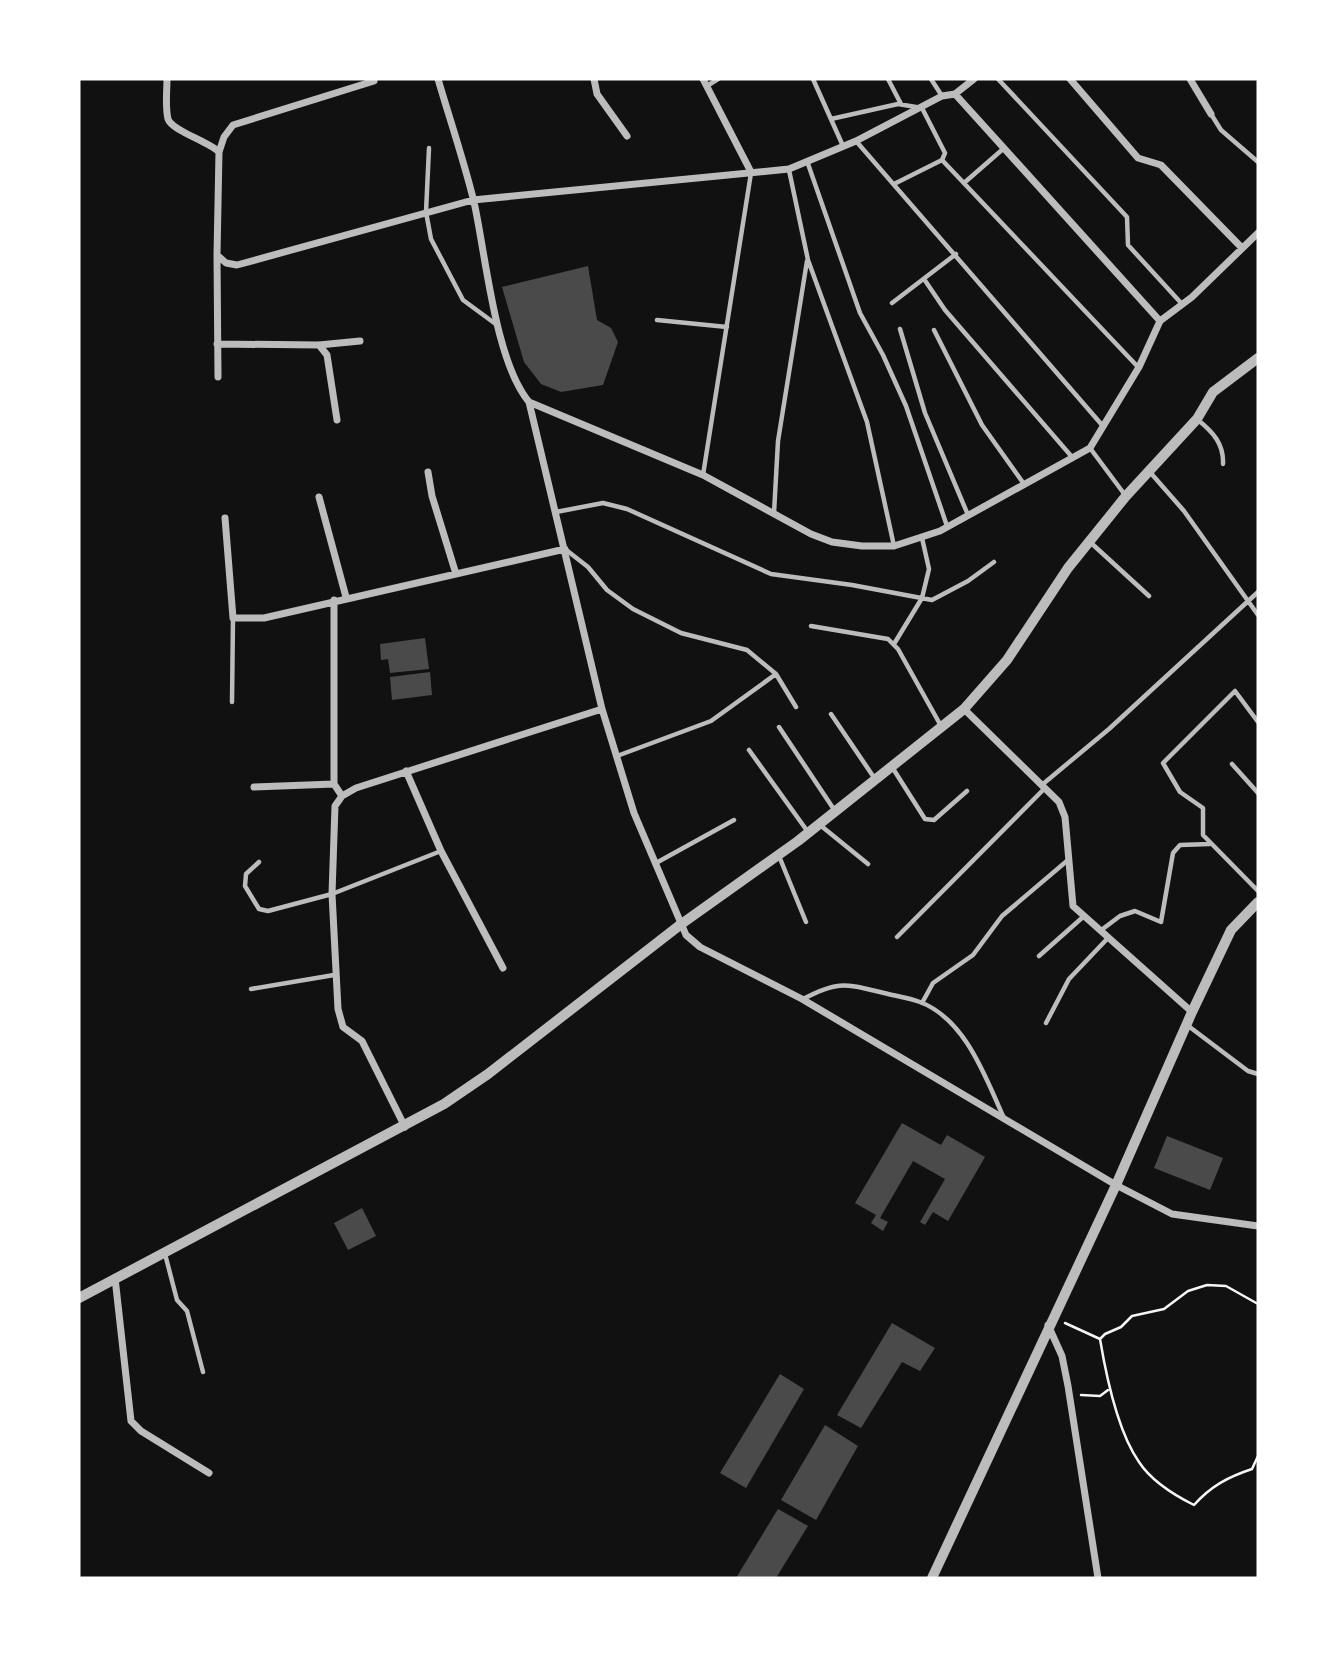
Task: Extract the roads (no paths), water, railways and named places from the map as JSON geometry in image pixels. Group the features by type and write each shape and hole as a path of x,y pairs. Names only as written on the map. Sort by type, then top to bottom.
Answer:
{"street":[{"path":"167,79 168,119 174,127 209,143 219,152"},
{"path":"438,79 473,200 499,326 517,387 529,402 602,709 634,813 680,925 699,947 802,999 1116,1185 1171,1214 1258,1226"},
{"path":"594,79 597,94 627,136"},
{"path":"217,255 226,263 237,265 473,200 789,169 856,141 942,96 955,94 974,79"},
{"path":"1070,79 1138,158 1161,166 1242,248"},
{"path":"1190,79 1211,114"},
{"path":"218,377 219,152 224,136 233,125 374,81"},
{"path":"705,82 751,172"},
{"path":"955,94 1160,321"},
{"path":"529,402 703,475 832,542 862,547 894,546 947,527 1090,448 1139,368 1160,321 1258,233"},
{"path":"217,344 319,345 360,341"},
{"path":"319,345 325,349 327,355 337,420"},
{"path":"79,1298 405,1128 488,1074 680,925 820,824 964,709 1006,660 1089,542 1126,496 1197,419 1213,392 1258,358"},
{"path":"428,472 432,496 456,574"},
{"path":"319,497 346,597"},
{"path":"225,518 233,618 264,618 346,597 565,550"},
{"path":"334,600 334,784 342,796"},
{"path":"405,1128 362,1041 343,1027 334,975 331,894 335,806 342,796 407,771 602,709"},
{"path":"964,709 1059,802 1065,817 1073,906 1192,1012"},
{"path":"407,771 441,851 503,968"},
{"path":"254,787 334,784"},
{"path":"932,1578 1050,1321 1116,1185 1231,930 1258,902"},
{"path":"115,1278 131,1421 141,1431 209,1473"},
{"path":"1050,1321 1062,1356 1098,1578"}],"lane":[{"path":"705,82 718,79"},
{"path":"813,79 843,146"},
{"path":"888,79 901,104"},
{"path":"931,79 942,96"},
{"path":"998,79 1126,217 1128,245 1182,304"},
{"path":"831,119 901,104 922,107 945,153 942,160 894,184"},
{"path":"1211,114 1222,130 1258,162"},
{"path":"856,141 1102,425"},
{"path":"429,148 426,212 431,239 463,300 499,326"},
{"path":"964,183 1003,149"},
{"path":"942,160 1139,368"},
{"path":"807,161 855,302 906,406 947,527"},
{"path":"789,169 808,260 867,422 894,546"},
{"path":"703,475 751,172"},
{"path":"892,303 956,254"},
{"path":"774,514 778,441 808,260"},
{"path":"924,279 945,310 1073,457"},
{"path":"657,320 727,327"},
{"path":"900,329 925,413 968,515"},
{"path":"934,330 982,425 1025,484"},
{"path":"1197,419 1219,442 1223,464"},
{"path":"1090,448 1126,496"},
{"path":"1148,471 1184,511 1258,615"},
{"path":"556,512 603,503 628,509 771,574 932,600 968,581 994,562"},
{"path":"894,644 922,598 929,569 922,538"},
{"path":"1089,542 1149,596"},
{"path":"565,550 588,567 607,590 633,609 681,633 747,650 776,674 796,707"},
{"path":"897,937 1044,785 1258,592"},
{"path":"232,702 233,618"},
{"path":"811,626 888,639 894,644 941,727"},
{"path":"617,757 711,721 776,674"},
{"path":"1258,722 1235,691 1163,763 1180,792 1203,808 1203,835 1258,891"},
{"path":"831,713 875,779"},
{"path":"779,727 835,812"},
{"path":"749,750 808,833"},
{"path":"1232,764 1258,793"},
{"path":"891,767 925,818 934,820 967,791"},
{"path":"656,863 734,820"},
{"path":"820,824 868,864"},
{"path":"1099,931 1121,916 1135,911 1161,922 1173,853 1180,845 1210,844"},
{"path":"259,862 246,874 245,886 259,909 268,911 331,894 441,851"},
{"path":"779,855 806,922"},
{"path":"922,1003 933,983 973,955 1002,916 1068,860"},
{"path":"1039,956 1083,916"},
{"path":"1046,1023 1069,979 1107,939"},
{"path":"251,989 334,975"},
{"path":"802,999 829,985 849,985 922,1003 950,1021 980,1065 1003,1117"},
{"path":"1186,1025 1248,1071 1258,1074"},
{"path":"164,1253 177,1300 187,1311 203,1371"}]}
